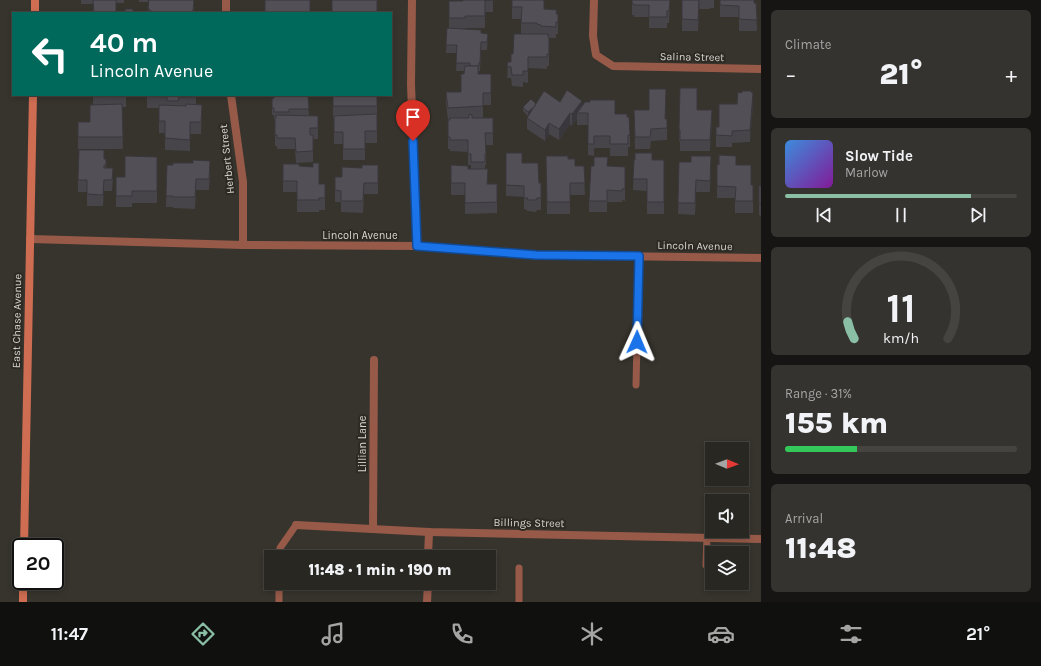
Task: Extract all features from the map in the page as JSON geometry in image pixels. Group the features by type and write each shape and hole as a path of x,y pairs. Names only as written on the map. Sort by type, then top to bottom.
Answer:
{"main road":[{"path":"35,0 35,12"},
{"name":"East Chase Avenue","path":"24,538 33,96"},
{"path":"23,590 23,602"}],"street":[{"path":"226,0 226,12"},
{"path":"412,0 411,84 417,246"},
{"name":"Salina Street","path":"594,0 593,36 596,55 613,66 761,69"},
{"name":"Herbert Street","path":"231,96 243,182 243,245"},
{"name":"Lincoln Avenue","path":"30,239 243,245 417,246 536,255 761,258"},
{"name":"Lillian Lane","path":"373,529 374,360"},
{"name":"Billings Street","path":"296,525 429,532 705,537"},
{"path":"428,550 429,532"},
{"name":"Billings Street","path":"749,538 761,538"},
{"path":"427,602 428,590"}],"lane":[{"path":"636,385 639,256"},
{"path":"280,550 296,525"},
{"path":"519,602 520,568"},
{"path":"279,590 279,602"}],"building":[{"path":"93,0 116,0 116,12 94,12"},
{"path":"149,0 194,0 192,12 155,12 148,8"},
{"path":"265,0 310,0 310,12 265,12"},
{"path":"332,0 377,0 377,12 332,12"},
{"path":"485,0 485,16 449,18 449,1"},
{"path":"512,0 544,0 544,9 557,10 556,14 558,14 558,22 556,22 556,27 541,26 537,23 521,23 522,7 512,7"},
{"path":"632,0 670,0 667,17 649,17 649,5 634,5 632,4"},
{"path":"682,0 699,0 698,20 682,19"},
{"path":"720,0 754,0 754,3 756,3 757,20 739,19 739,6 720,5"},
{"path":"125,9 133,9 133,12 125,12"},
{"path":"447,28 481,30 481,33 488,34 487,42 481,42 479,66 470,66 470,63 456,63 457,45 446,45"},
{"path":"514,34 548,34 549,37 549,54 547,54 547,57 528,57 528,71 523,71 523,75 512,75 511,67 507,66 508,62 511,62 511,54 513,54"},
{"path":"465,66 478,66 478,74 491,74 491,93 483,93 483,106 448,108 446,92 461,92 461,74 464,74"},
{"path":"680,88 697,88 697,110 712,110 710,140 680,140"},
{"path":"649,89 666,89 665,119 667,119 667,128 651,129 650,137 635,137 634,110 649,110"},
{"path":"567,90 582,101 572,114 570,113 559,129 549,123 545,130 527,118 544,91 560,102"},
{"path":"742,91 751,91 753,93 750,130 732,131 732,136 716,135 716,127 719,127 719,104 737,104 738,92 742,93"},
{"path":"147,96 196,96 179,97 178,101 167,101 167,97"},
{"path":"274,96 308,96 309,109 289,109 289,112 274,112 274,108 272,108 272,99"},
{"path":"333,96 377,96 377,106 333,106"},
{"path":"531,99 536,104 528,112 523,107"},
{"path":"590,100 615,100 615,114 627,114 627,117 629,117 630,135 628,135 628,144 610,144 610,136 594,136 594,144 588,144 588,113 577,113 585,102 590,102"},
{"path":"122,104 123,137 78,137 78,122 90,122 90,105"},
{"path":"186,104 202,105 201,122 190,122 190,140 165,138 165,121 159,121 159,105 186,106"},
{"path":"377,114 377,131 365,131 365,149 343,149 343,132 334,132 334,116"},
{"path":"469,114 472,115 472,118 493,118 493,133 485,133 485,162 471,162 471,154 468,154 468,140 450,140 450,137 448,137 448,120 450,120 450,118 469,118"},
{"path":"276,115 318,116 318,128 310,128 310,135 313,135 313,151 296,152 295,138 277,138 277,135 275,135"},
{"path":"79,150 104,150 106,165 104,165 104,168 113,168 112,180 104,180 103,195 87,194 87,180 78,180"},
{"path":"506,153 522,153 522,163 538,163 539,183 541,183 541,198 537,198 536,200 527,200 528,198 524,198 524,186 506,185"},
{"path":"635,153 652,153 652,160 664,160 664,202 647,202 647,179 633,179"},
{"path":"719,155 736,156 736,165 751,165 753,201 735,201 736,187 717,186 717,164 719,165"},
{"path":"125,156 157,157 157,191 132,191 132,196 116,196 116,177 125,177"},
{"path":"546,156 568,156 568,159 575,159 575,166 584,166 585,183 570,183 570,202 547,202"},
{"path":"691,156 711,156 710,181 696,180 695,203 678,203 679,162 691,162"},
{"path":"594,157 608,157 607,166 625,167 625,189 622,189 622,191 607,190 607,201 589,201 591,166 594,166"},
{"path":"193,160 210,161 209,179 196,179 195,197 166,196 167,165 173,165 173,163 193,163"},
{"path":"313,163 319,163 319,184 325,184 325,198 319,198 319,200 297,200 297,181 283,181 283,164 299,164 299,166 313,167"},
{"path":"362,165 378,165 378,183 364,183 363,201 341,201 341,191 335,190 335,177 342,177 342,167 362,168"},
{"path":"451,165 468,166 468,169 488,169 487,184 497,184 497,202 465,203 465,183 451,183"},
{"path":"759,186 761,186 761,204 759,204"}],"route":[{"path":"413,141 417,246 536,255 639,256 637,342"}]}
